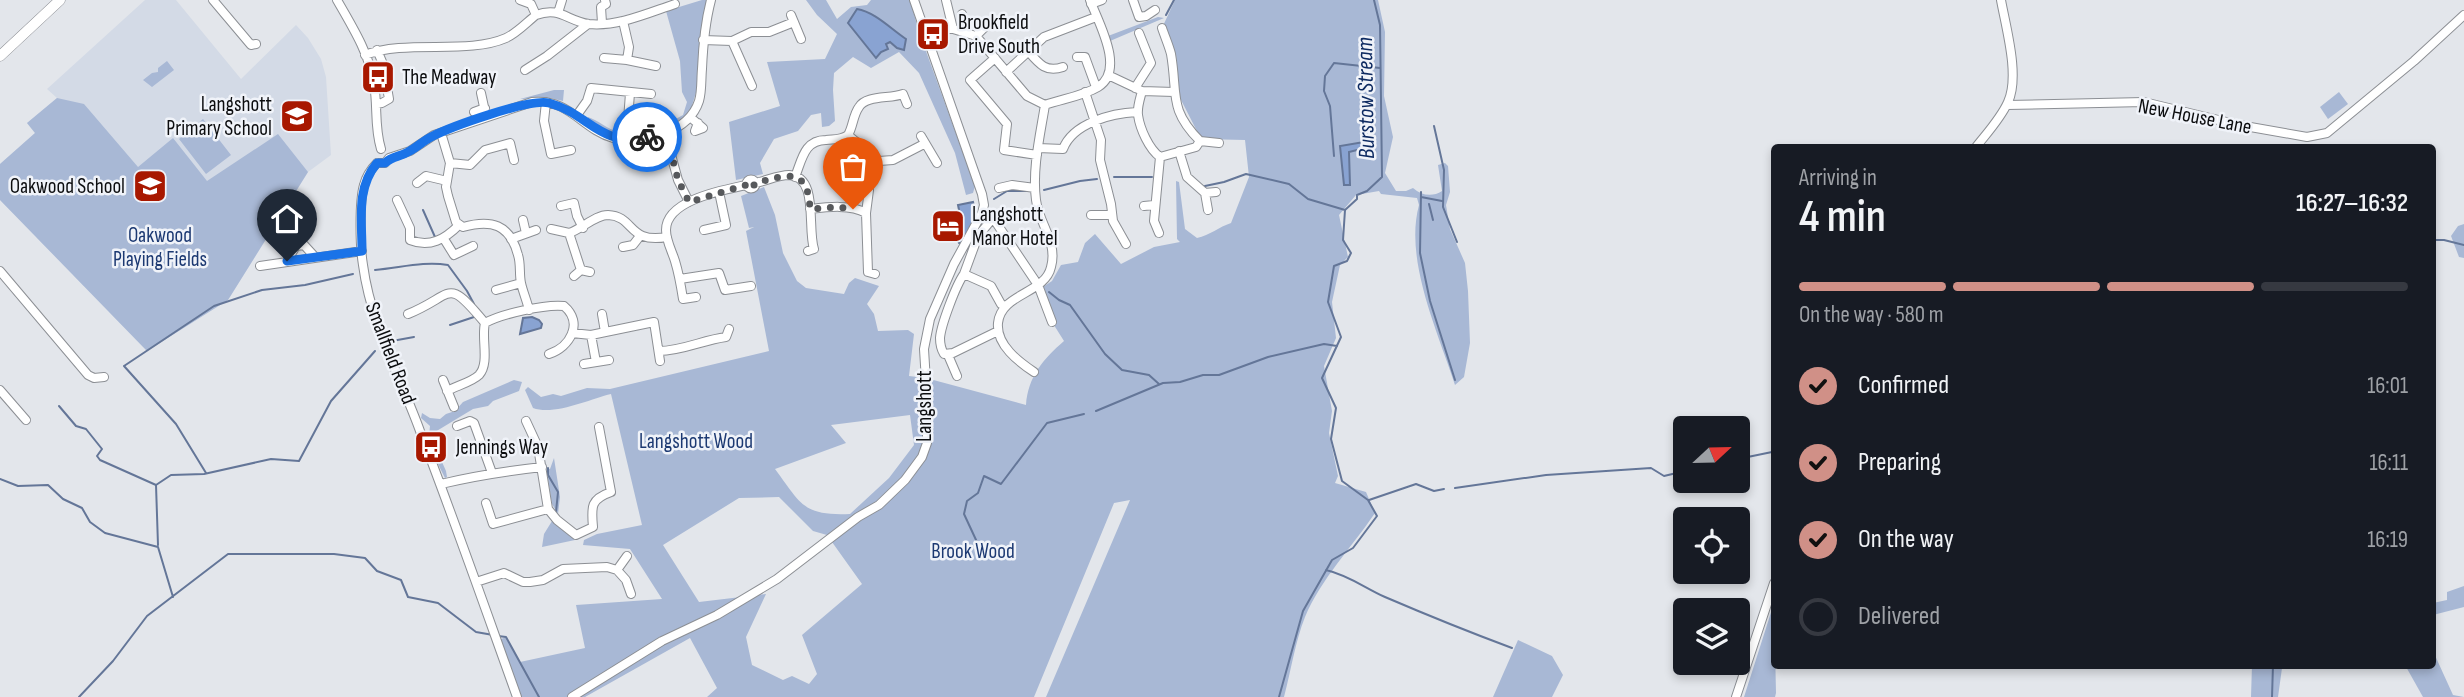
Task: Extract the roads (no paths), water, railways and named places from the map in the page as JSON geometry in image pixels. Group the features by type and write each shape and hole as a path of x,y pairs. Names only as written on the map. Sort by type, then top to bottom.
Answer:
{"main road":[{"path":"0,56 60,0"}],"street":[{"path":"213,0 254,45"},
{"path":"520,0 531,4 536,15"},
{"path":"558,13 562,0"},
{"path":"602,23 601,8 606,4 605,0"},
{"path":"474,112 546,102 577,115 596,131 614,138 639,139 666,133 690,117 701,93 703,40 712,0"},
{"name":"Langshott","path":"572,697 654,646 756,593 894,493 922,457 927,443 924,349 930,319 984,205 914,0"},
{"path":"946,0 953,29"},
{"path":"962,14 972,34 1027,96 1045,104 1097,88 1108,75 1110,54 1091,2 1102,0"},
{"path":"1133,0 1139,17 1155,10"},
{"path":"1978,144 2007,105 2012,82 2012,65 2001,0"},
{"path":"339,1 372,73 376,104 375,127 381,149"},
{"path":"365,55 377,50 491,43 513,34 536,15 551,11 588,24 623,21 675,4"},
{"path":"1124,13 1136,10"},
{"name":"New House Lane","path":"2007,105 2144,102 2239,125 2307,137 2327,133 2414,61 2464,15"},
{"path":"1006,72 1044,37 1096,17"},
{"path":"703,40 732,41 751,32 769,32 792,19 801,39"},
{"path":"623,21 629,47 628,60"},
{"path":"525,70 588,24"},
{"path":"942,29 972,34 985,27"},
{"path":"1162,28 1171,52 1174,101 1181,116 1200,141 1219,143"},
{"path":"1139,33 1151,63 1139,89 1138,113 1150,145 1160,157 1154,205 1154,221 1159,233"},
{"path":"732,41 753,85"},
{"path":"376,104 389,99 383,64 377,50"},
{"path":"1028,51 1045,68 1054,70 1063,67"},
{"path":"1077,57 1085,57 1097,88"},
{"path":"604,58 656,66"},
{"path":"995,58 970,80 1007,124 1004,150 1063,149 1076,130 1123,113 1138,113"},
{"path":"1108,75 1139,89 1174,92"},
{"path":"577,115 591,88 651,94"},
{"path":"1085,92 1097,122 1102,146 1100,160 1112,215 1126,244"},
{"path":"481,93 486,112"},
{"path":"628,120 630,93"},
{"path":"795,177 805,149 814,142 840,140 848,135 859,107 866,100 889,99 903,94 907,103"},
{"path":"546,102 544,121 551,154 571,150"},
{"path":"1034,372 1014,358 998,331 999,319 1005,306 1038,285 1051,270 1054,255 1051,241 1040,218 1035,188 1045,104"},
{"path":"381,149 375,153 377,163 385,163 389,158 410,151 486,112"},
{"path":"690,117 698,123"},
{"path":"441,133 450,163 447,181 450,207 459,225"},
{"path":"666,133 678,180 689,202"},
{"path":"848,135 879,161 893,160 923,140 937,163"},
{"path":"1160,157 1196,147 1200,141"},
{"path":"450,163 470,165 485,150 510,143 514,160"},
{"path":"381,149 388,152 389,158"},
{"path":"1179,151 1187,177 1205,193 1208,210"},
{"name":"Smallfield Road","path":"377,163 365,182 362,194 362,251 366,282 379,332 441,484 517,697"},
{"path":"417,183 426,176 447,181"},
{"path":"696,297 683,299 667,237 668,220 675,209 689,202 719,191 783,176 795,177 807,188 814,249"},
{"path":"999,188 1012,184 1035,188"},
{"path":"868,273 864,211 869,190"},
{"path":"704,230 726,225 719,191"},
{"path":"1205,193 1216,192"},
{"path":"561,206 574,203 576,216 583,228"},
{"path":"1144,206 1154,205"},
{"path":"397,206 410,228 405,240 429,243 444,239 459,225 497,225 511,239 519,256 521,284 529,310"},
{"path":"810,209 837,207 864,211"},
{"path":"551,229 569,233 610,215 621,219 640,236 651,239 667,237"},
{"path":"1091,215 1112,215"},
{"path":"998,331 948,355 941,350 940,337 957,285 964,274 978,236 993,218 1038,285 1052,322"},
{"path":"523,220 526,233"},
{"path":"511,239 536,230"},
{"path":"569,233 577,273 590,272"},
{"path":"623,247 633,245 640,236"},
{"path":"444,239 454,255 473,246"},
{"path":"287,261 296,246 304,245 315,257"},
{"path":"260,265 362,251"},
{"path":"0,271 88,375 94,378 104,377"},
{"path":"680,279 719,272 726,293 750,289"},
{"path":"964,274 991,286 1001,304 1005,306"},
{"path":"496,290 521,284"},
{"path":"408,314 417,306 454,293 462,296 485,323"},
{"path":"447,391 475,378 481,370 484,363 482,338 485,323 494,318 564,306 570,314 572,333 566,345 549,354"},
{"path":"602,314 605,332"},
{"path":"572,333 591,335 653,319 660,361"},
{"path":"591,335 596,362"},
{"path":"659,351 677,350 708,340 729,337"},
{"path":"948,355 957,376"},
{"path":"584,364 609,360"},
{"path":"443,380 454,407"},
{"path":"0,390 26,420"},
{"path":"457,426 470,421 474,423 492,473"},
{"path":"526,421 538,447 548,509 556,520 576,535 593,527 594,501 612,493 597,439 599,427"},
{"path":"441,484 492,473 542,467"},
{"path":"445,496 466,480"},
{"path":"486,503 493,527 548,509"},
{"path":"617,570 627,556"},
{"path":"475,582 504,573 523,582 530,582 543,580 563,569 607,567 617,570 626,580 631,594"},
{"path":"1736,697 1771,592"}],"waterway":[{"path":"1166,15 1174,0"},
{"name":"Burstow Stream","path":"1279,697 1303,611 1332,560 1353,548 1377,516 1368,500 1342,481 1331,439 1336,408 1322,378 1341,337 1328,302 1334,266 1347,261 1351,253 1343,240 1345,210 1357,199 1357,195 1367,191 1382,177 1380,25 1374,0"},
{"path":"1334,63 1325,76 1324,91 1330,106 1334,156"},
{"path":"1334,63 1380,68"},
{"path":"1434,126 1444,170 1443,207 1457,242"},
{"path":"1205,186 1246,174 1289,184 1308,199 1345,210"},
{"path":"1114,177 1152,177"},
{"path":"1044,190 1097,179"},
{"path":"994,199 1007,191 1026,191"},
{"path":"1421,192 1420,253 1430,301 1455,380"},
{"path":"1421,197 1442,201"},
{"path":"1429,204 1433,220"},
{"path":"423,210 435,237"},
{"path":"2436,240 2464,245"},
{"path":"375,270 421,264 448,265 474,304"},
{"path":"206,473 176,424 124,366 214,306 262,290 305,285 353,274"},
{"path":"1049,292 1070,305 1105,354 1122,370 1149,375 1159,384"},
{"path":"450,325 474,317"},
{"path":"392,341 414,337"},
{"path":"1096,411 1163,383 1180,382 1203,375 1219,375 1268,357 1324,344 1337,346"},
{"path":"156,485 171,475 204,474 271,459 299,461 331,401 375,351"},
{"path":"59,406 76,426 86,429 102,449 97,456 100,460 156,485 158,545"},
{"path":"977,542 964,514 967,501 978,493 984,476 1001,484 1047,423 1084,414"},
{"path":"1750,457 1771,452"},
{"path":"548,468 548,475 558,492 556,512"},
{"path":"1455,488 1546,475 1651,468 1664,476 1673,474"},
{"path":"0,479 18,486 48,485 63,499 82,508 90,522 105,533 158,547 173,597"},
{"path":"1369,500 1416,484 1434,491 1444,489"},
{"name":"Burstow Stream","path":"79,697 113,661 147,616 228,554 334,554 365,558 377,571 401,580 408,597 438,603 476,632 493,635"},
{"path":"1326,570 1349,578 1401,604 1512,648"},
{"name":"Burstow Stream","path":"498,636 506,637 539,697"},
{"path":"2272,697 2273,669"}],"place":[{"name":"Brookfield Drive South","path":"933,34"},
{"name":"The Meadway","path":"378,77"},
{"name":"Langshott Primary School","path":"297,116"},
{"name":"Oakwood School","path":"150,186"},
{"name":"Langshott Manor Hotel","path":"948,226"},
{"name":"Jennings Way","path":"431,447"}],"park label":[{"name":"Oakwood Playing Fields","path":"160,247"},
{"name":"Langshott Wood","path":"696,441"},
{"name":"Brook Wood","path":"973,551"}]}
